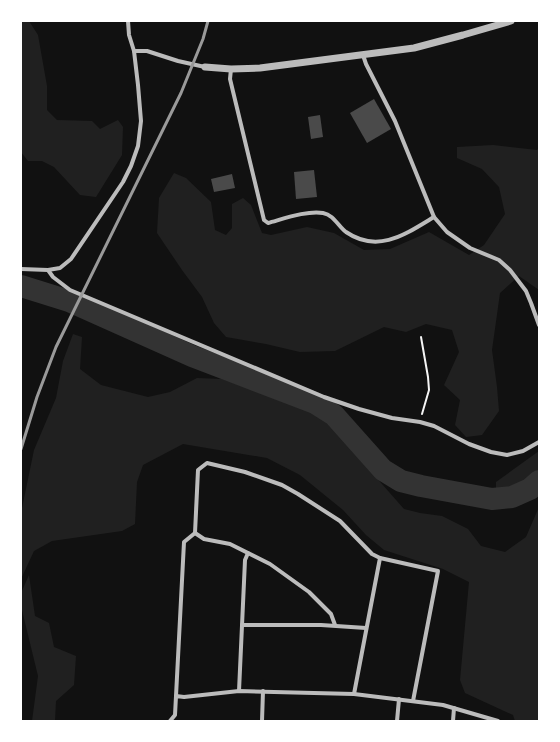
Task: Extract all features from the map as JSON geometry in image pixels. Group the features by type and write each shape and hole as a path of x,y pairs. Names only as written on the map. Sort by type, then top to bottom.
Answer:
{"street":[{"path":"21,269 48,270 60,268 71,259 123,182 131,166 138,146 141,121 134,51 129,35 128,21"},
{"path":"134,51 147,51 178,61 205,67 231,69 260,68 414,48 511,21"},
{"path":"363,55 366,64 395,121 434,217 446,232 470,248 499,260 510,270 526,291 539,325"},
{"path":"231,69 230,79 264,220 268,223 314,212 324,213 332,217 346,232 374,242 396,238 410,232 434,217"},
{"path":"48,270 53,277 70,290 324,397 359,410 434,426 469,444 492,452 507,455 523,451 539,442"},
{"path":"170,721 175,715 184,542 195,533 198,470 207,464 245,472 282,485 340,521 372,554 380,558 438,571 413,701"},
{"path":"195,533 204,539 230,544 270,564 309,592 331,614 335,625"},
{"path":"239,691 245,560 248,553"},
{"path":"354,694 380,558"},
{"path":"242,625 335,625 366,628"},
{"path":"176,696 184,697 239,691 354,694 443,705 498,721"},
{"path":"262,721 263,691"},
{"path":"397,721 399,699"},
{"path":"453,721 454,708"}],"path":[{"path":"420,422 429,390 421,337"}],"shaded area":[{"path":"21,21 29,21 38,35 47,86 47,110 57,120 92,121 100,129 118,120 123,127 122,155 96,197 80,195 54,167 42,161 28,161 21,152"},
{"path":"493,145 537,150 539,148 539,290 519,276 500,293 492,350 499,411 482,435 466,437 455,425 460,400 444,385 459,352 452,330 426,324 406,332 384,327 335,351 300,352 226,337 214,323 202,297 157,233 159,198 174,173 186,178 211,202 215,230 226,235 232,228 232,204 243,198 251,205 262,233 271,235 307,227 334,233 364,250 390,249 429,232 469,255 484,245 505,214 499,187 482,169 457,158 457,147"},
{"path":"73,334 82,337 80,369 101,385 148,397 170,392 197,378 222,379 317,413 337,433 404,509 442,516 468,529 481,546 505,552 526,537 539,507 539,721 515,721 513,715 465,693 460,680 469,582 443,569 384,550 366,535 343,510 300,475 267,458 183,444 143,465 137,482 135,524 122,531 52,541 34,551 21,579 21,513 34,450 56,398 63,361"},
{"path":"539,451 539,470 514,487 496,489 496,482"},
{"path":"29,575 35,616 49,623 54,647 76,656 74,685 56,701 55,721 32,721 38,676 21,606 21,593"}],"building":[{"path":"374,99 391,129 367,143 350,113"},
{"path":"320,115 323,137 311,139 308,117"},
{"path":"314,170 317,197 296,199 294,172"},
{"path":"232,174 235,188 214,192 211,179"}],"waterway":[{"path":"21,286 69,301 192,356 315,403 334,415 383,470 401,481 492,499 512,497 530,489 539,481"}],"railway":[{"path":"21,449 37,397 56,347 181,93 203,39 208,21"}]}
